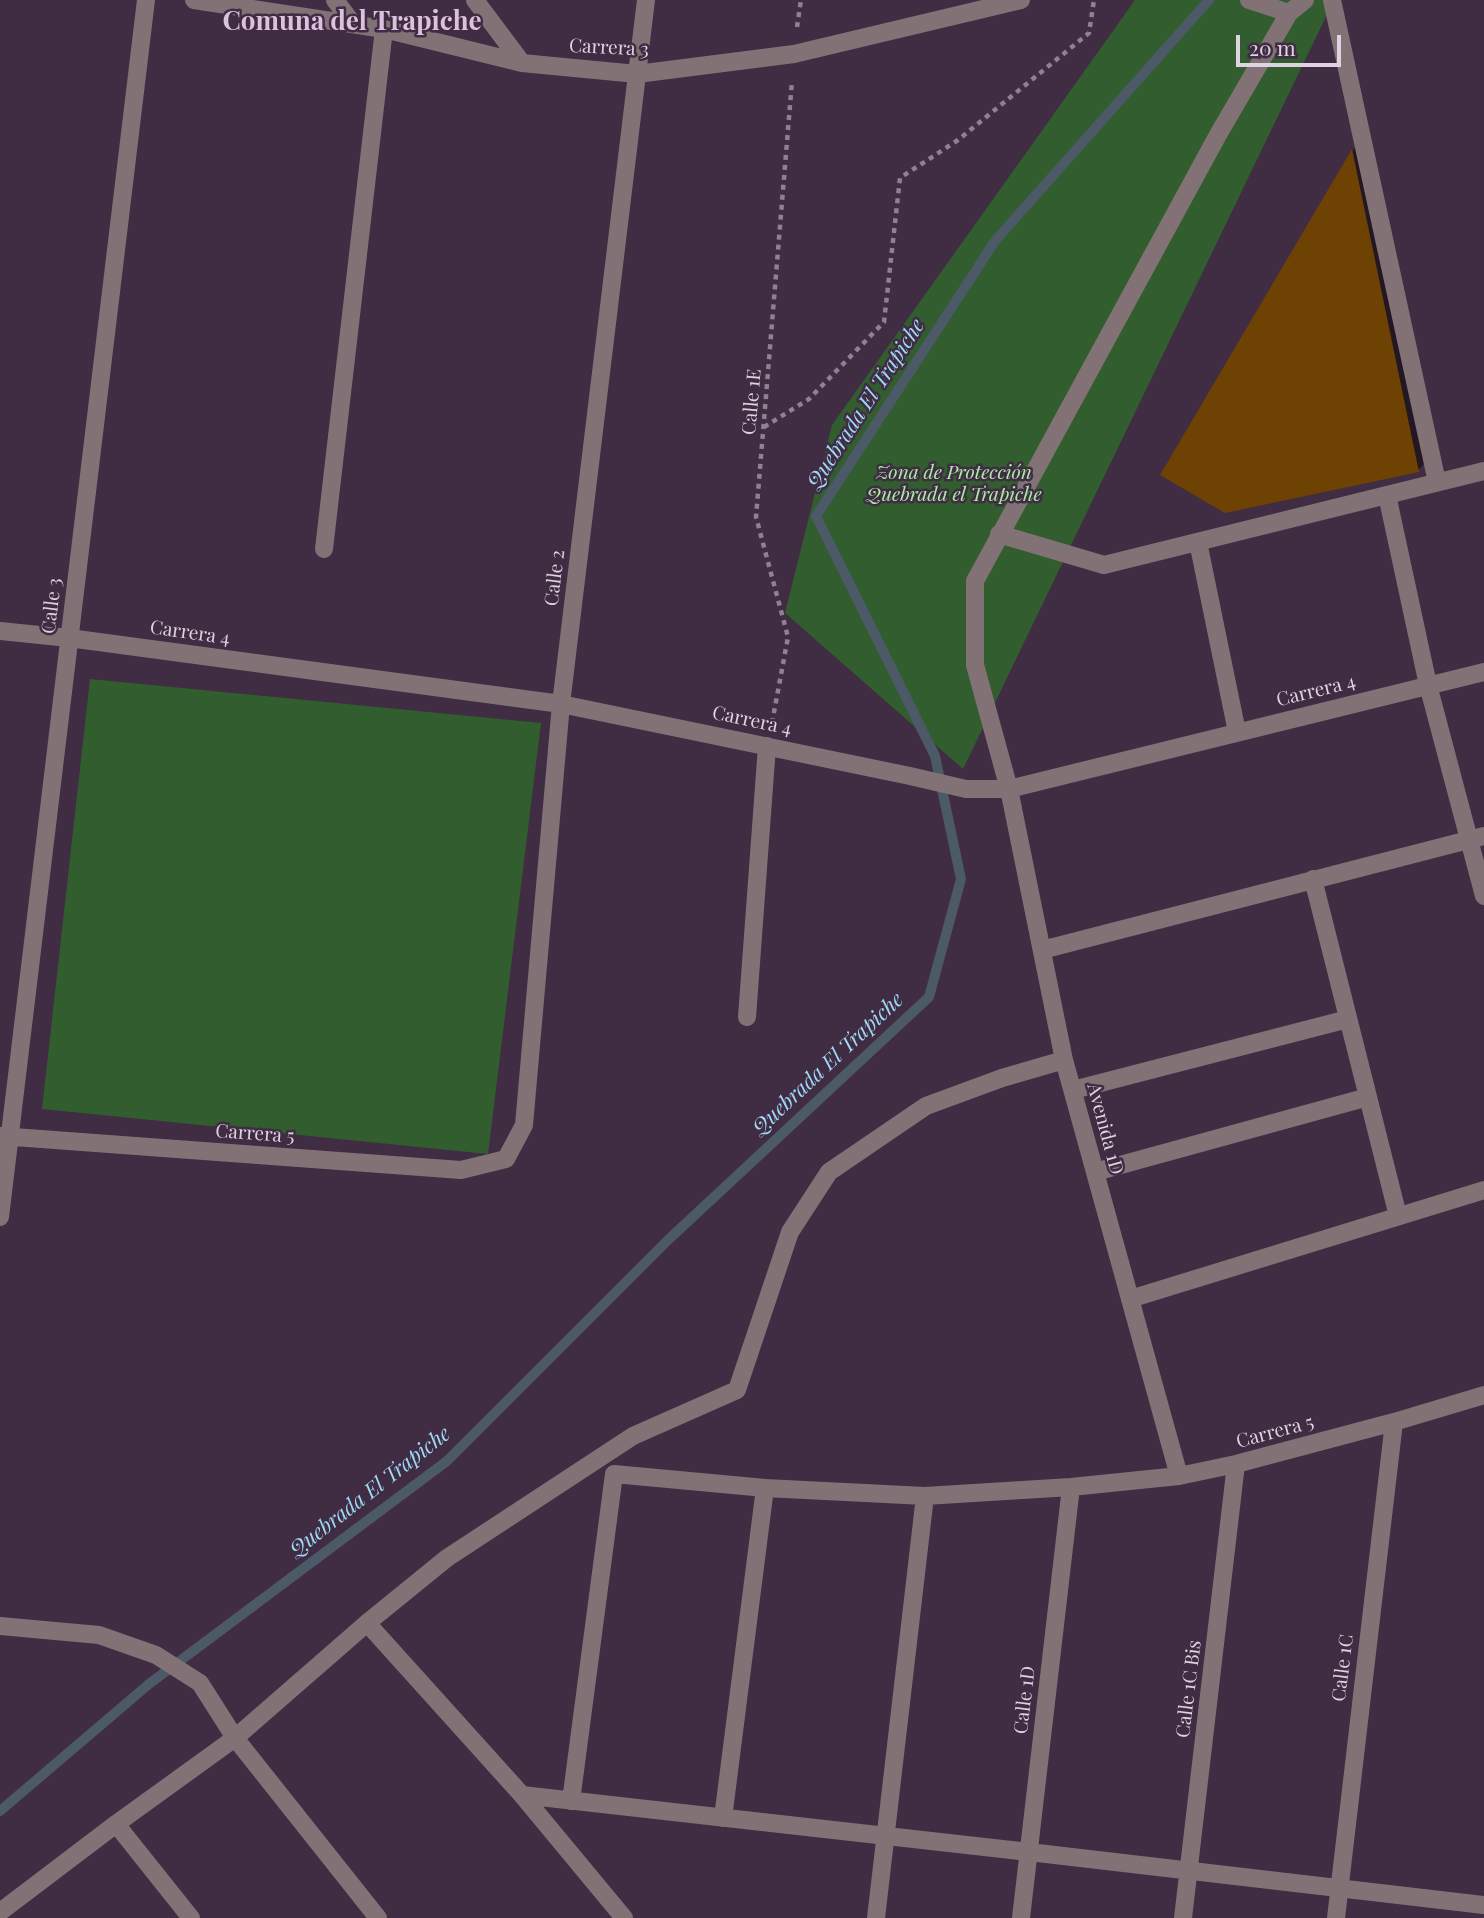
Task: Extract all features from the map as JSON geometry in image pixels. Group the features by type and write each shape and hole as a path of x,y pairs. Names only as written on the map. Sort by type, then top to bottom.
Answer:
{"street":[{"name":"Calle 3","path":"0,1217 5,1136 69,638 146,0"},
{"name":"Carrera 3","path":"194,0 384,29 522,63 637,74 794,54 1021,0"},
{"path":"335,0 353,24"},
{"path":"1249,0 1289,13 1305,0"},
{"path":"1332,0 1437,482"},
{"path":"477,1 522,63"},
{"name":"Calle 2","path":"506,1159 524,1125 561,704 644,2"},
{"name":"Avenida 1D","path":"1179,1476 1064,1060 1009,789 975,665 975,581 1219,133 1289,13"},
{"path":"324,549 384,29"},
{"path":"999,534 1104,565 1484,471"},
{"path":"1388,495 1428,685 1476,838 1484,896"},
{"path":"1198,542 1237,733"},
{"name":"Carrera 4","path":"0,631 561,704 966,789 1009,789 1484,672"},
{"path":"747,1017 767,746"},
{"path":"1042,950 1476,838"},
{"path":"1313,879 1398,1216"},
{"path":"1073,1090 1348,1019"},
{"path":"0,1912 235,1738 447,1558 634,1436 737,1390 790,1233 829,1172 926,1105 1002,1078 1064,1060"},
{"path":"1095,1172 1368,1097"},
{"name":"Carrera 5","path":"5,1136 461,1171 506,1159"},
{"path":"1130,1298 1484,1190"},
{"name":"Carrera 5","path":"571,1801 614,1474 765,1488 925,1496 1071,1487 1179,1476 1236,1464 1484,1395"},
{"name":"Calle 1C","path":"1336,1918 1394,1422"},
{"name":"Calle 1C Bis","path":"1183,1918 1236,1464"},
{"name":"Calle 1D","path":"1021,1918 1071,1487"},
{"path":"723,1818 765,1488"},
{"path":"876,1918 925,1496"},
{"path":"368,1623 522,1796 624,1918"},
{"path":"0,1626 99,1635 156,1655 200,1683 235,1738 378,1918"},
{"path":"522,1796 1484,1905"},
{"path":"116,1824 191,1918"}],"path":[{"path":"764,427 809,399 884,322 900,178 958,140 1089,33 1094,0"},
{"name":"Calle 1E","path":"767,746 788,637 756,517 794,54"}],"green space":[{"name":"Zona de Protección Quebrada el Trapiche","path":"1135,0 1334,0 963,769 785,613 832,425"},
{"path":"90,679 541,723 488,1154 42,1109"}],"building":[{"path":"1352,149 1419,472 1225,513 1160,475"}],"waterway":[{"name":"Quebrada El Trapiche","path":"0,1811 149,1684 447,1461 668,1240 929,997 961,879 935,756 816,516 995,241 1209,0"}],"district":[{"name":"Comuna del Trapiche","path":"352,22"}]}
